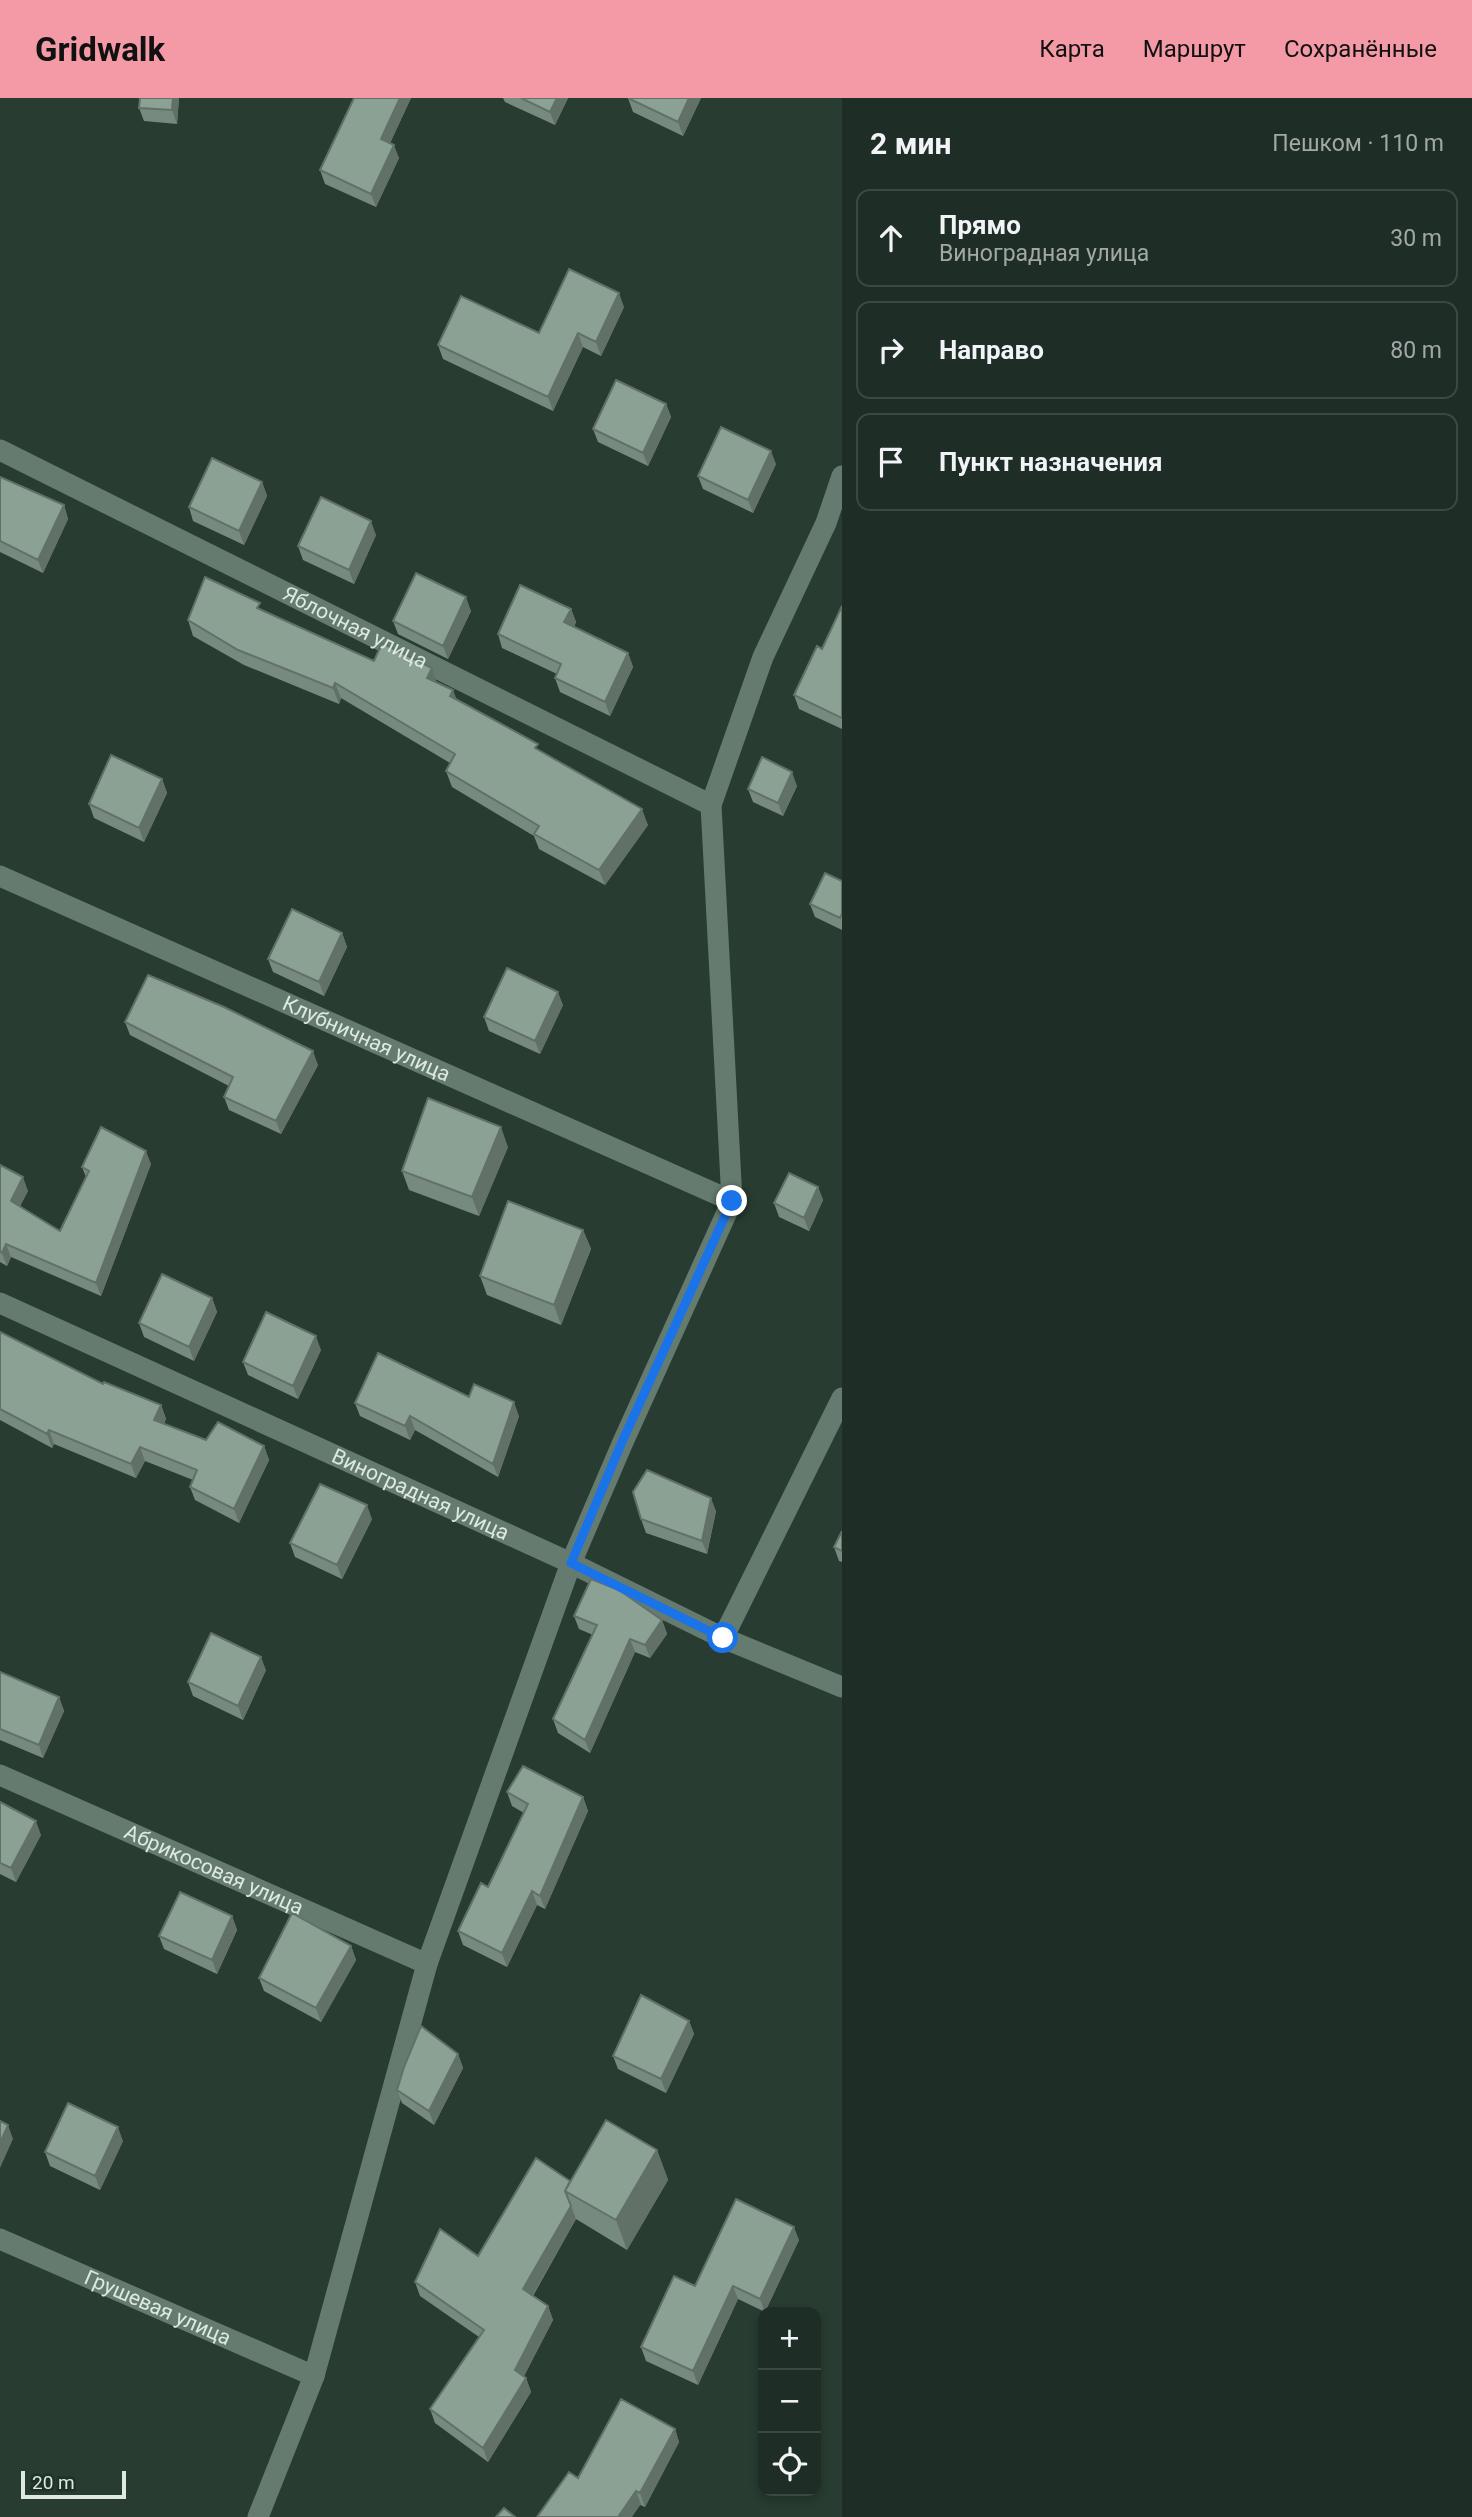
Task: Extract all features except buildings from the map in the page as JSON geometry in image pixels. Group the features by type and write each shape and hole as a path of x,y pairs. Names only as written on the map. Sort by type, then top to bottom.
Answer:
{"street":[{"name":"Яблочная улица","path":"0,450 710,805"},
{"path":"258,2517 314,2376 427,1965 571,1563 622,1442 732,1201 710,805 763,657 826,523 842,476"},
{"name":"Клубничная улица","path":"0,876 732,1201"},
{"name":"Виноградная улица","path":"0,1303 571,1563 723,1638 842,1687"},
{"path":"723,1638 842,1398"},
{"name":"Абрикосовая улица","path":"0,1775 427,1965"},
{"name":"Грушевая улица","path":"0,2239 314,2376"}],"route":[{"path":"723,1638 571,1563 622,1442 732,1201"}]}
